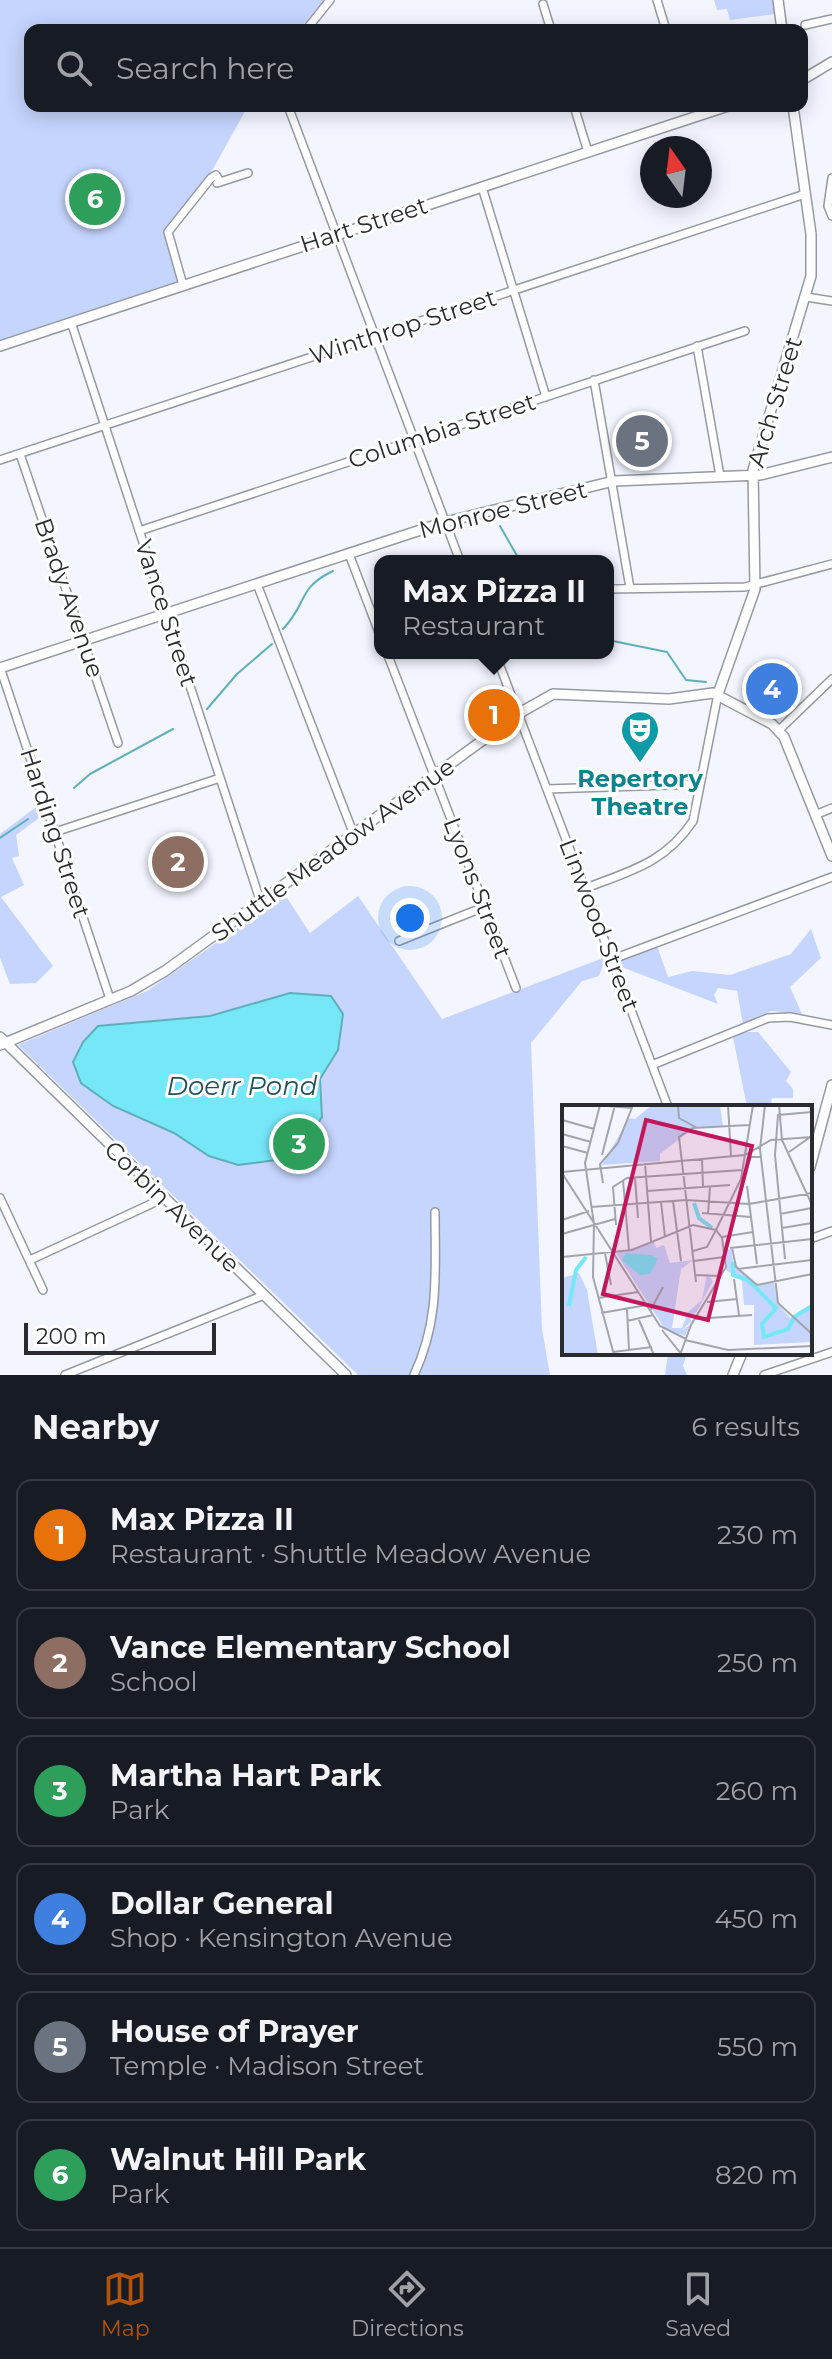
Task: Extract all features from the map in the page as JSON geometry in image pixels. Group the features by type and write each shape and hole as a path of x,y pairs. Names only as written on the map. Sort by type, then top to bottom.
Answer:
{"street":[{"path":"311,24 330,0"},
{"path":"657,0 664,24"},
{"path":"778,0 781,24"},
{"path":"543,4 549,24"},
{"path":"808,24 832,19"},
{"path":"808,76 832,62"},
{"path":"290,112 458,555"},
{"path":"576,112 588,152"},
{"path":"691,112 693,118"},
{"name":"Hart Street","path":"0,346 710,112"},
{"name":"Arch Street","path":"718,694 755,585 753,475 806,297 812,254 794,112"},
{"path":"183,285 167,234 207,185 248,173"},
{"path":"832,178 828,206 832,216"},
{"path":"482,187 546,397"},
{"name":"Winthrop Street","path":"0,460 805,194"},
{"path":"806,297 832,301"},
{"name":"Vance Street","path":"71,322 261,903"},
{"name":"Columbia Street","path":"139,531 745,331"},
{"path":"697,346 720,476"},
{"path":"594,380 614,481 630,588"},
{"name":"Brady Avenue","path":"20,454 118,743"},
{"name":"Monroe Street","path":"0,668 445,522 614,481 753,475 832,457"},
{"path":"349,554 374,619"},
{"path":"614,589 755,585 832,564"},
{"path":"257,584 354,835"},
{"name":"Lyons Street","path":"389,659 516,988"},
{"name":"Linwood Street","path":"497,659 667,1105"},
{"name":"Harding Street","path":"0,668 110,999"},
{"path":"779,730 832,679"},
{"name":"Shuttle Meadow Avenue","path":"2,1041 110,999 165,971 518,715 553,694 669,699 718,694"},
{"path":"586,888 657,860 693,821 718,694 779,730 832,856"},
{"path":"55,832 220,778"},
{"path":"547,789 700,784"},
{"path":"815,815 832,808"},
{"path":"613,959 832,877"},
{"path":"399,941 484,907"},
{"path":"652,1065 768,1018 790,1017 832,1025"},
{"name":"Corbin Avenue","path":"2,1041 346,1375"},
{"path":"812,1160 832,1085"},
{"path":"0,1198 43,1290"},
{"path":"30,1260 164,1198"},
{"path":"414,1375 426,1349 435,1313 435,1212"},
{"path":"812,1238 832,1231"},
{"path":"65,1375 264,1295"},
{"path":"764,1375 832,1352"},
{"path":"733,1375 741,1355"}],"shaded area":[{"path":"0,0 324,0 304,24 24,24 24,112 245,112 213,169 166,229 179,282 0,341"},
{"path":"714,0 773,0 775,14 730,20 727,9 717,10"},
{"path":"39,805 43,819 39,818 16,835 19,856 12,858 24,885 1,897 53,966 36,983 10,984 0,958 0,834"},
{"path":"285,895 310,933 358,896 442,1019 606,957 599,976 582,981 531,1043 542,1329 550,1375 358,1375 18,1045 147,991"},
{"path":"811,929 821,958 790,987 802,1014 771,1011 743,1024 737,991 718,988 714,995 718,1004 619,966 619,961 657,946 668,977 692,971 730,975 791,954"},
{"path":"743,1032 758,1032 791,1072 786,1081 793,1089 793,1098 772,1098 771,1105 747,1105 733,1037"},
{"path":"668,1355 686,1355 683,1366 687,1375 665,1375"}],"water":[{"name":"Doerr Pond","path":"290,993 331,996 343,1014 338,1050 320,1079 322,1117 311,1135 284,1159 238,1165 209,1156 174,1133 113,1106 81,1083 73,1062 83,1042 98,1026 210,1016"}],"waterway":[{"path":"500,526 517,555"},
{"path":"283,629 308,590 333,571"},
{"path":"614,641 667,652 686,680 706,682"},
{"path":"207,709 237,674 272,644"},
{"path":"74,788 90,774 173,729"},
{"path":"0,838 28,819"}],"place":[{"name":"Walnut Hill Park","path":"95,199"},
{"name":"House of Prayer","path":"642,441"},
{"name":"Dollar General","path":"772,689"},
{"name":"Max Pizza II","path":"494,715"},
{"name":"Repertory Theatre","path":"640,764"},
{"name":"Vance Elementary School","path":"178,862"},
{"name":"Martha Hart Park","path":"299,1144"}]}
